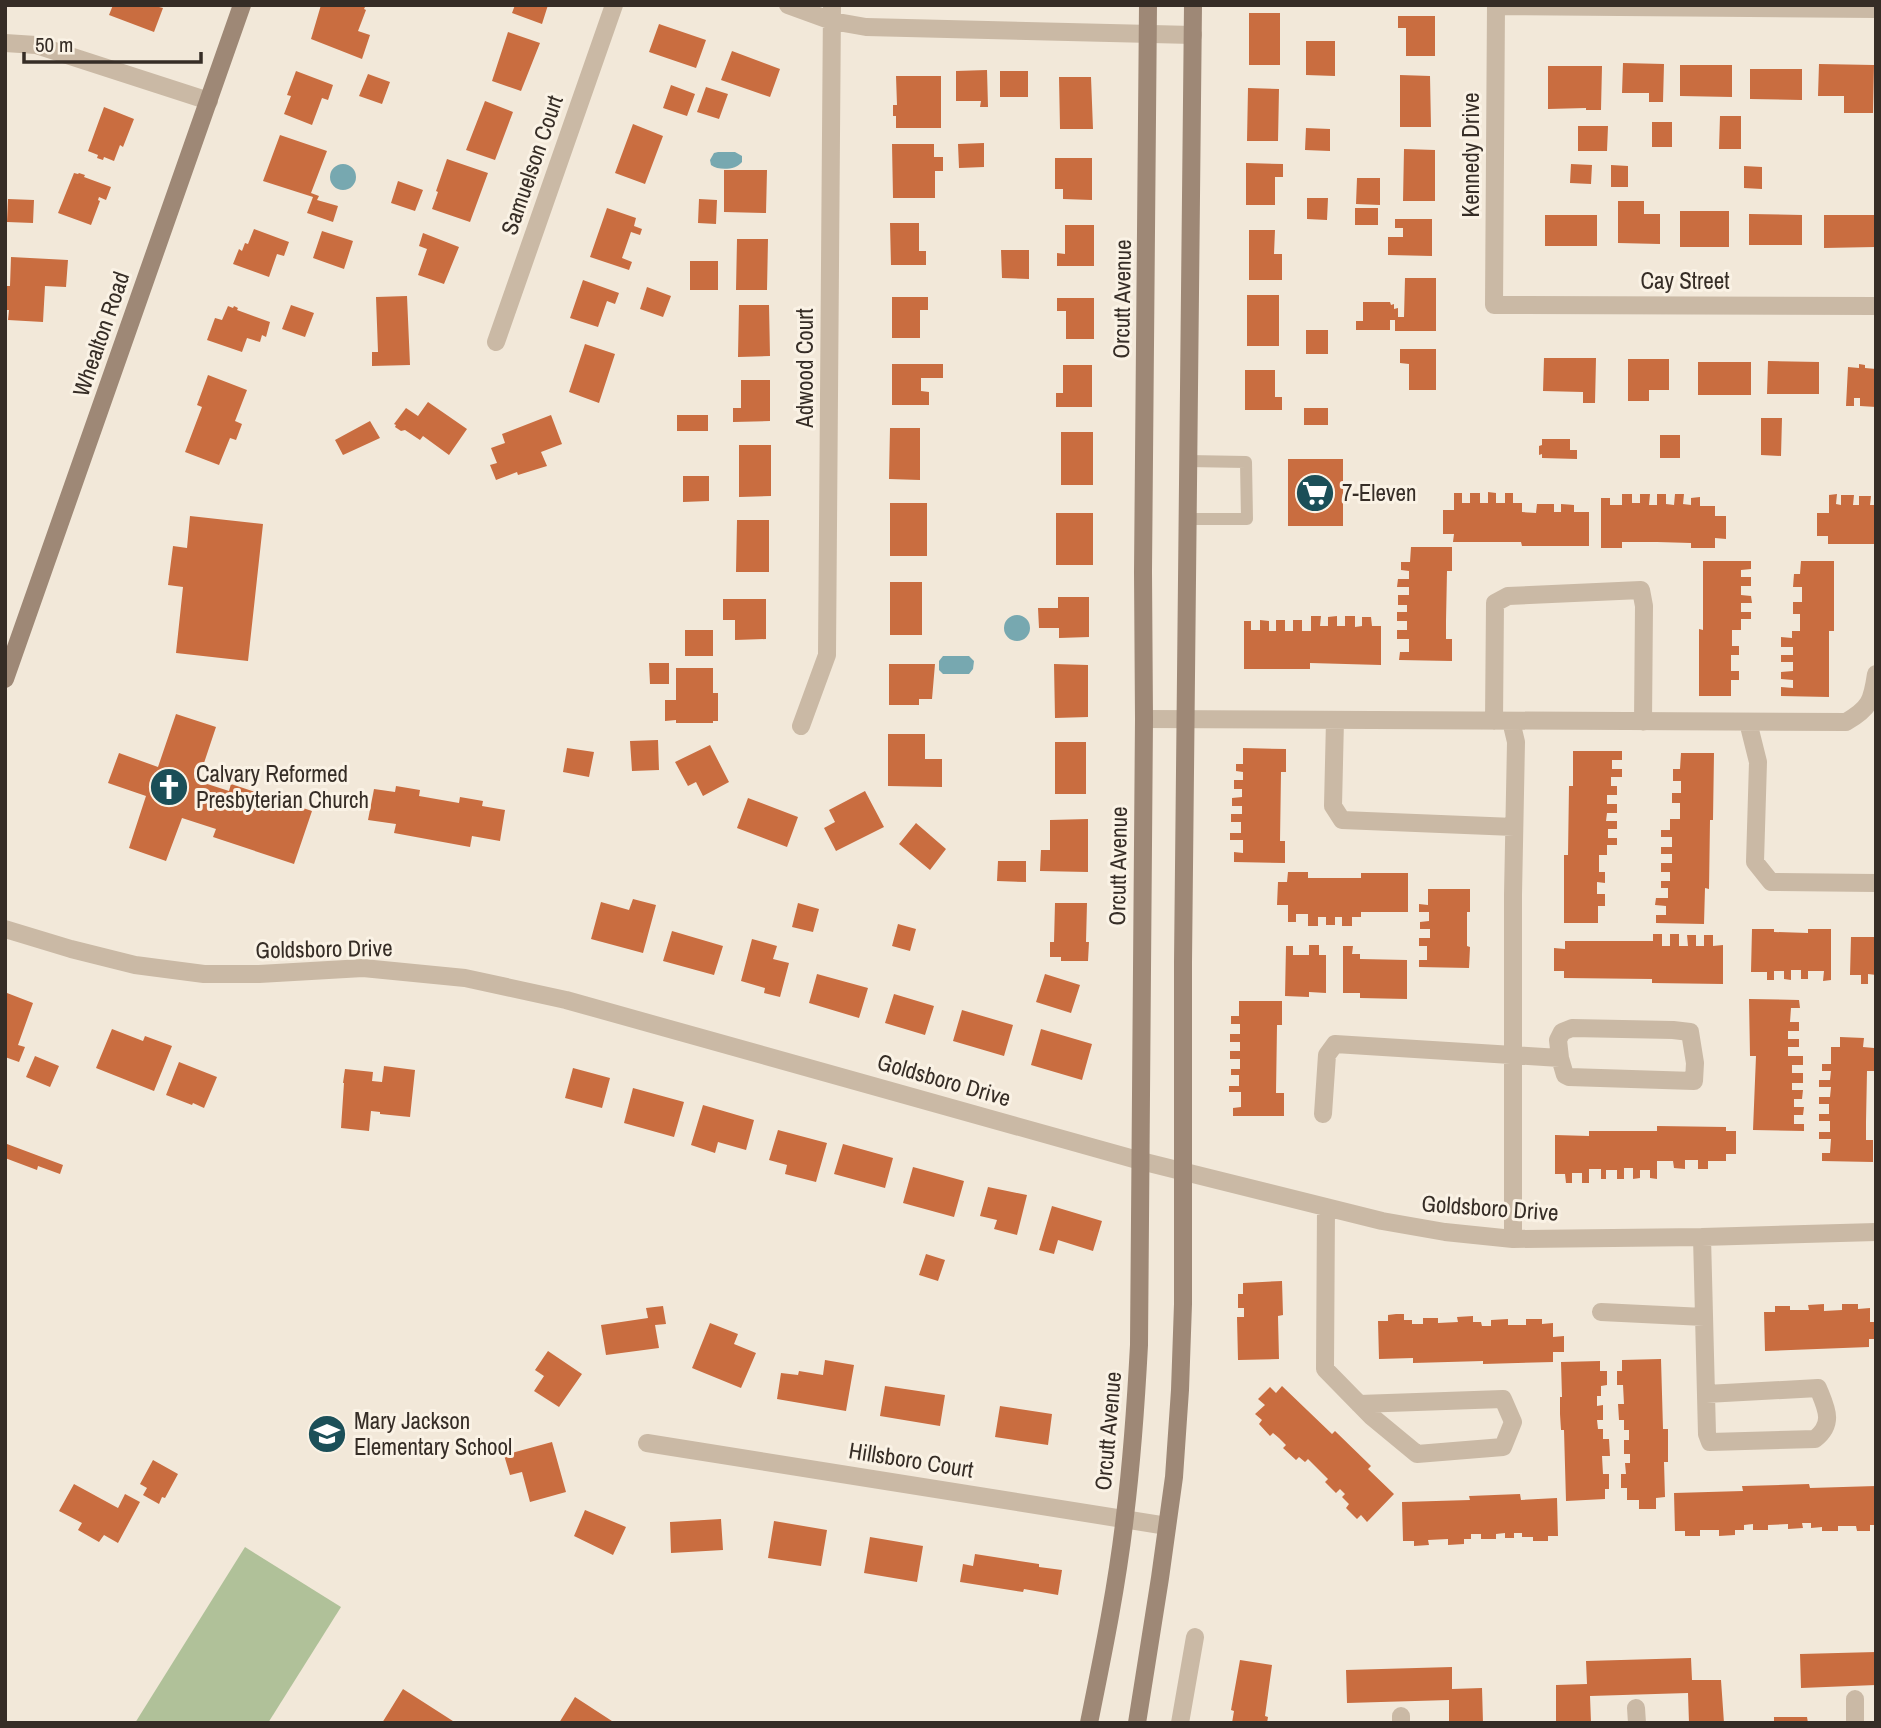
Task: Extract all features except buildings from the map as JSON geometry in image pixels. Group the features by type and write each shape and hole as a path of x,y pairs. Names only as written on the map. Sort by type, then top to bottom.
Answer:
{"main road":[{"name":"Whealton Road","path":"5,679 242,5"},
{"name":"Orcutt Avenue","path":"1089,1723 1125,1519 1135,1426 1139,1345 1149,5"},
{"path":"1137,1723 1178,1435 1183,1304 1183,963 1193,5"}],"street":[{"name":"Samuelson Court","path":"496,342 614,5"},
{"path":"788,5 832,13 866,27 1193,35"},
{"path":"1496,6 1876,9"},
{"name":"Kennedy Drive","path":"1494,305 1496,6"},
{"name":"Adwood Court","path":"801,726 827,655 832,13"},
{"path":"5,43 36,45 209,101"},
{"name":"Cay Street","path":"1494,305 1876,306"},
{"path":"1513,1239 1516,742 1502,721 1495,603 1508,596 1641,590 1644,606 1643,722"},
{"path":"1144,719 1846,722 1863,712 1873,694 1876,674"},
{"path":"1335,720 1333,806 1342,820 1514,827"},
{"path":"1748,722 1758,762 1755,862 1763,873 1771,882 1876,883"},
{"name":"Goldsboro Drive","path":"5,929 135,965 205,974 363,968 465,978 566,1000 1141,1161 1382,1221 1445,1232 1513,1239 1876,1232"},
{"path":"1572,1028 1673,1030 1690,1032 1696,1063 1694,1081 1569,1077 1564,1075 1560,1058 1558,1040 1562,1032 1572,1028"},
{"path":"1322,1114 1327,1055 1335,1044 1560,1058"},
{"path":"1326,1207 1325,1369 1359,1404 1371,1416 1417,1454 1503,1447 1513,1422 1503,1399 1359,1404"},
{"path":"1702,1237 1707,1434 1710,1442 1815,1439 1823,1432 1829,1415 1818,1388 1706,1394"},
{"path":"1601,1312 1704,1317"},
{"name":"Hillsboro Court","path":"647,1443 1167,1526"},
{"path":"1180,1723 1195,1637"},
{"path":"1855,1699 1855,1723"}],"lane":[{"path":"1188,461 1247,462 1247,519 1188,519"}],"green space":[{"path":"245,1547 341,1607 268,1723 135,1723"}],"water":[{"path":"735,152 742,156 742,162 732,168 714,167 710,160 714,153"},
{"path":"343,164 352,168 356,177 352,186 343,190 334,186 330,177 334,168"},
{"path":"1017,615 1026,619 1030,628 1026,637 1017,641 1008,637 1004,628 1008,619"},
{"path":"943,656 969,656 974,661 973,669 969,674 943,674 939,670 939,661"}],"place":[{"name":"7-Eleven","path":"1315,493"},
{"name":"Calvary Reformed Presbyterian Church","path":"169,787"},
{"name":"Mary Jackson Elementary School","path":"327,1434"}]}
